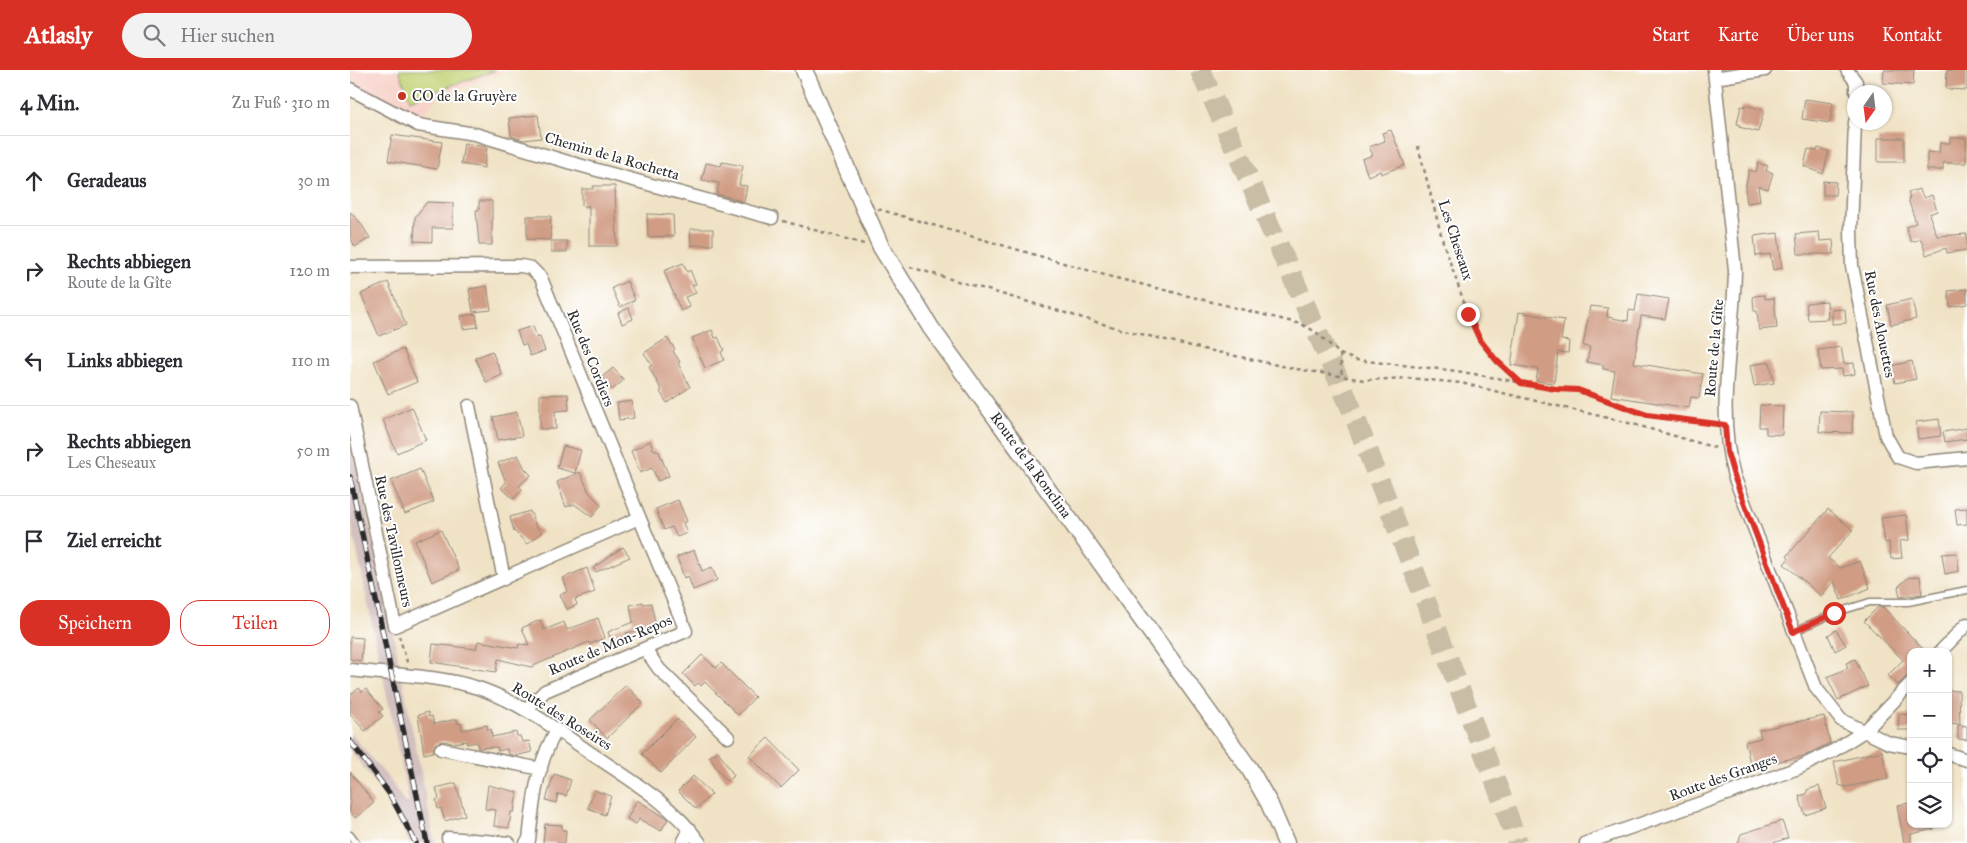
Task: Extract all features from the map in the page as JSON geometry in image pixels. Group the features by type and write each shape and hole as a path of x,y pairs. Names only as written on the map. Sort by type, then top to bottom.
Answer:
{"street":[{"name":"Route de la Ronclina","path":"804,70 862,208 892,266 931,328 1249,768 1269,803 1286,843"},
{"path":"1715,74 1765,70"},
{"path":"1847,70 1856,82 1856,85"},
{"name":"Route de la Gîte","path":"1715,74 1735,270 1735,299 1726,370 1725,425 1727,452 1734,476 1816,688 1841,720 1866,730 1889,743 1907,746"},
{"name":"Chemin de la Rochetta","path":"350,89 418,125 475,134 568,162 772,218"},
{"name":"Rue des Alouettes","path":"1855,130 1851,231 1852,266 1886,436 1898,456 1916,463 1967,458"},
{"name":"Rue des Cordiers","path":"350,267 521,266 531,268 541,278 686,631"},
{"name":"Rue des Tavillonneurs","path":"350,406 396,626 639,518"},
{"path":"469,406 504,579"},
{"path":"1944,648 1967,624"},
{"name":"Route de Mon-Repos","path":"526,710 545,691 686,631"},
{"path":"645,648 659,669 728,737"},
{"name":"Route des Roseires","path":"350,670 449,681 476,687 502,696 557,730 652,795 690,829 700,843"},
{"name":"Route des Granges","path":"1586,843 1798,768 1833,751 1866,730 1907,687"},
{"path":"526,843 530,840 533,799 541,769 557,730"},
{"path":"441,750 541,769"},
{"path":"1952,755 1967,760"},
{"path":"683,843 690,829"},
{"path":"448,838 509,843"}],"lane":[{"path":"1793,632 1834,613 1870,602 1908,602 1967,590"},
{"path":"350,835 356,843"}],"path":[{"name":"Les Cheseaux","path":"1418,146 1443,242 1468,314 1480,340 1496,360 1521,383"},
{"path":"862,208 890,212 1108,276 1301,324 1316,332 1340,354 1356,360 1457,371 1556,389 1578,390 1647,415 1725,425"},
{"path":"772,218 844,240 869,245"},
{"path":"892,266 899,263 1120,329 1291,368 1364,380 1409,378 1461,383 1633,424 1727,452"},
{"path":"1340,354 1342,377"},
{"path":"396,626 410,671"}],"shaded area":[{"name":"CO de la Gruyère","path":"350,70 507,70 437,98 415,123 350,89"},
{"path":"350,437 392,628 435,843 410,843 383,793 350,750 350,733 390,780 405,803 409,802 350,518"}],"green space":[{"path":"399,70 496,70 410,100"}],"building":[{"path":"1884,70 1914,70 1913,85 1883,83"},
{"path":"1947,70 1964,70 1967,72 1967,90 1946,89"},
{"path":"1805,99 1833,103 1830,123 1802,119"},
{"path":"1745,105 1764,110 1758,132 1739,127 1740,125 1737,124 1741,106 1744,107"},
{"path":"538,115 541,138 523,140 511,136 509,118"},
{"path":"1391,130 1405,165 1381,174 1380,171 1368,176 1362,159 1373,155 1369,147 1385,141 1382,133"},
{"path":"392,135 442,142 437,169 388,161"},
{"path":"1878,138 1904,138 1904,162 1878,162"},
{"path":"1950,138 1966,138 1966,163 1943,163 1943,170 1927,170 1927,152 1939,153 1940,143 1950,143"},
{"path":"464,143 487,147 484,168 461,164"},
{"path":"1818,148 1829,151 1823,174 1804,166 1808,149 1817,151"},
{"path":"722,162 743,166 739,185 747,186 744,202 717,194 719,183 702,180 706,163 721,166"},
{"path":"1758,163 1768,166 1766,171 1773,173 1768,189 1758,186 1760,201 1747,203 1745,189 1749,170 1756,172"},
{"path":"1823,181 1836,182 1835,195 1823,195"},
{"path":"593,186 615,186 617,246 589,246 589,206 582,206 582,189 593,189"},
{"path":"1919,189 1924,198 1932,195 1937,211 1929,214 1937,236 1967,234 1967,250 1947,253 1946,248 1926,255 1921,239 1911,242 1906,227 1916,223 1908,199 1910,198 1908,193"},
{"path":"479,201 492,201 492,245 479,245 476,210 479,210"},
{"path":"427,202 453,203 453,228 432,228 432,242 414,241 415,217"},
{"path":"350,212 360,222 370,238 355,247 350,237"},
{"path":"647,214 673,215 674,236 648,237"},
{"path":"527,216 551,216 550,240 527,239"},
{"path":"690,229 713,229 713,245 691,245"},
{"path":"1819,232 1820,241 1833,240 1834,254 1798,254 1796,234"},
{"path":"1778,233 1782,268 1773,270 1770,254 1756,256 1754,236"},
{"path":"551,241 567,241 567,252 551,252"},
{"path":"683,263 687,272 690,270 696,284 692,285 696,293 685,297 690,307 681,311 664,271"},
{"path":"627,281 635,300 620,307 612,288"},
{"path":"388,282 406,325 379,336 361,294"},
{"path":"487,286 491,310 473,312 469,289"},
{"path":"1967,289 1967,304 1950,307 1948,291"},
{"path":"1638,294 1669,299 1665,319 1641,316 1634,363 1703,374 1699,398 1691,397 1689,408 1611,396 1615,371 1603,369 1603,365 1587,362 1590,347 1583,346 1590,306 1608,308 1607,317 1628,321 1629,310 1635,311"},
{"path":"1765,295 1765,299 1774,298 1777,328 1759,330 1757,311 1754,311 1753,299 1754,296"},
{"path":"1912,299 1916,319 1891,325 1887,305"},
{"path":"1827,301 1828,319 1808,320 1806,303"},
{"path":"629,308 633,319 622,324 618,313"},
{"path":"1845,309 1846,323 1832,324 1832,310"},
{"path":"1519,312 1564,320 1561,340 1569,341 1568,353 1558,352 1554,383 1536,381 1538,369 1511,365"},
{"path":"476,314 478,327 463,329 461,316"},
{"path":"533,326 537,338 540,337 545,351 530,356 526,344 522,345 517,331"},
{"path":"712,330 715,338 718,337 724,350 721,352 724,360 705,368 692,338"},
{"path":"667,338 675,349 673,351 680,362 678,363 690,387 667,403 649,367 652,365 644,353"},
{"path":"1841,347 1844,364 1854,363 1855,374 1843,376 1842,369 1821,370 1818,350"},
{"path":"403,349 417,382 388,394 374,361"},
{"path":"492,351 502,375 486,382 475,358"},
{"path":"1912,361 1916,379 1895,383 1891,366"},
{"path":"1770,362 1774,383 1754,386 1750,365"},
{"path":"613,368 624,380 612,390 602,377"},
{"path":"568,394 569,410 555,411 556,429 540,429 540,395"},
{"path":"632,401 634,418 619,420 617,403"},
{"path":"1760,405 1783,406 1782,435 1766,434 1766,427 1759,427"},
{"path":"412,407 426,440 397,453 383,420"},
{"path":"1820,411 1853,412 1852,433 1819,432"},
{"path":"517,412 522,436 498,440 493,417"},
{"path":"1939,419 1941,436 1918,439 1916,422"},
{"path":"1967,428 1967,439 1945,442 1943,432"},
{"path":"650,441 653,449 659,452 669,476 658,481 652,468 640,473 631,451"},
{"path":"563,446 581,450 575,473 557,468"},
{"path":"518,455 525,469 531,475 519,486 522,489 514,499 501,488 506,482 498,463"},
{"path":"420,469 434,502 405,514 391,481"},
{"path":"580,472 589,492 601,505 592,517 574,504 566,507 557,482"},
{"path":"678,500 687,521 683,523 687,533 677,537 672,527 664,530 656,509"},
{"path":"1967,508 1967,524 1957,525 1955,509"},
{"path":"1828,509 1853,530 1828,558 1840,568 1860,561 1870,588 1841,600 1834,581 1821,596 1784,564 1789,558 1787,556"},
{"path":"530,511 536,526 542,532 527,544 514,531 510,517"},
{"path":"1906,515 1909,540 1900,541 1902,558 1891,559 1889,542 1885,543 1881,518"},
{"path":"441,530 459,570 432,582 415,541"},
{"path":"623,547 630,557 596,572 593,568"},
{"path":"694,550 702,571 712,567 717,580 693,590 688,576 684,578 677,557"},
{"path":"1957,553 1959,571 1945,574 1942,554"},
{"path":"587,568 595,592 575,599 577,605 567,609 560,595 568,591 563,578"},
{"path":"1920,576 1922,594 1900,597 1898,587 1908,578"},
{"path":"643,602 644,604 651,603 656,627 626,633 627,636 612,643 608,632 633,622 630,605"},
{"path":"1878,607 1883,607 1922,648 1907,648 1907,677 1898,685 1888,675 1903,660 1864,621"},
{"path":"598,618 605,638 590,644 589,642 531,667 498,659 496,672 431,662 433,644 476,649 478,641 518,648 519,644 529,645 522,628 540,620 544,630 564,622 567,630"},
{"path":"1836,630 1846,645 1835,651 1828,635"},
{"path":"350,637 363,638 361,661 350,659"},
{"path":"702,655 716,668 721,663 755,697 738,715 705,682 701,686 698,683 695,686 683,674"},
{"path":"1855,659 1868,686 1838,700 1827,677 1848,668 1846,663"},
{"path":"626,685 643,703 607,738 590,720"},
{"path":"359,688 362,692 366,689 383,709 379,712 383,716 365,731 350,714 350,695"},
{"path":"1952,690 1959,691 1960,724 1952,723"},
{"path":"428,712 429,717 432,716 434,724 457,719 458,724 461,723 462,730 487,725 488,730 491,729 492,737 516,732 522,742 529,741 532,752 515,756 508,754 507,749 498,751 497,747 478,748 477,742 467,744 466,741 454,743 442,741 435,744 433,752 424,754 418,715"},
{"path":"1899,714 1907,715 1907,730 1898,730"},
{"path":"1824,716 1830,743 1804,756 1751,767 1745,742 1761,738 1759,730"},
{"path":"677,719 696,737 661,773 642,754"},
{"path":"1958,725 1967,726 1967,740 1958,739"},
{"path":"768,738 799,770 781,788 749,756"},
{"path":"718,751 734,776 726,781 709,757"},
{"path":"1882,751 1888,779 1846,787 1839,785 1834,762"},
{"path":"350,772 374,803 355,818 350,812"},
{"path":"554,774 571,780 566,796 558,794 556,803 546,800"},
{"path":"693,776 712,794 696,809 678,791"},
{"path":"456,783 465,815 445,821 441,808 438,809 436,800 439,799 436,788"},
{"path":"488,785 517,792 514,812 511,812 509,828 494,826 496,810 485,809"},
{"path":"1819,786 1826,808 1805,815 1799,796 1807,794 1807,790"},
{"path":"594,790 611,796 605,815 588,808"},
{"path":"637,800 668,819 661,831 639,819 636,824 627,819"},
{"path":"1907,804 1907,828 1934,829 1911,834 1911,843 1904,843 1897,805"},
{"path":"1782,821 1788,838 1773,843 1738,843 1741,834"},
{"path":"545,824 562,825 562,830 566,830 565,843 543,843"}],"tunnel":[{"path":"1200,70 1352,410 1502,799 1517,843"}],"railway":[{"path":"350,477 427,843"},
{"path":"350,741 389,793 416,843"}],"place":[{"name":"CO de la Gruyère","path":"402,96"}],"route":[{"path":"1468,314 1480,340 1496,360 1521,383 1556,389 1578,390 1647,415 1725,425 1727,452 1734,476 1793,632 1834,613"}]}
